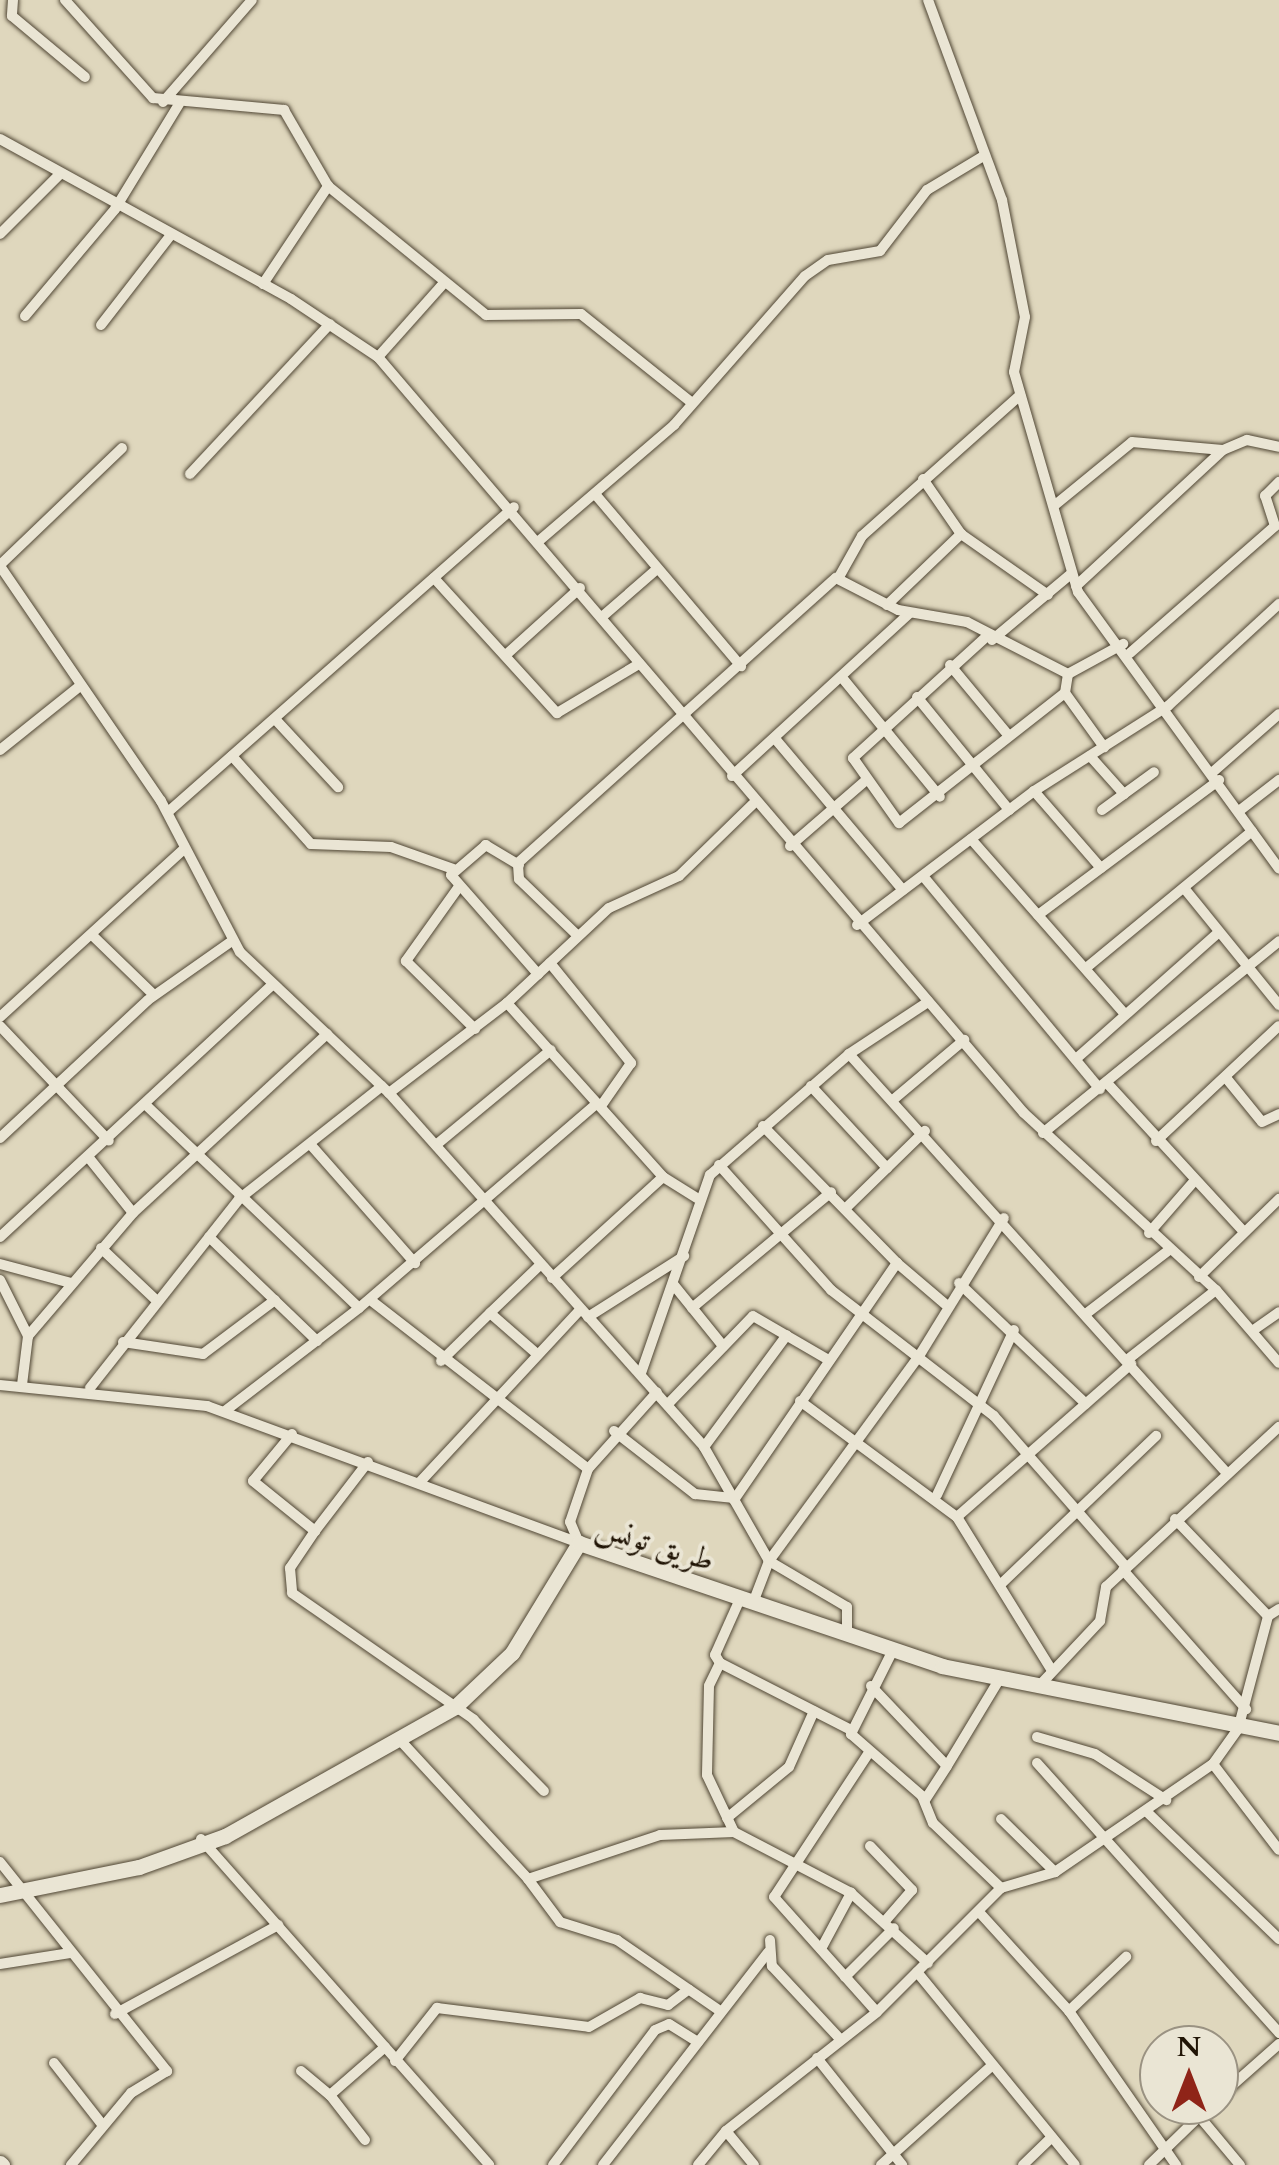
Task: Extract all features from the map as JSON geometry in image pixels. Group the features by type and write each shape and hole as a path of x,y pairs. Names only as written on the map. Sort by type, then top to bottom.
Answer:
{"main road":[{"name":"طريق تونس","path":"0,1894 139,1867 201,1838 225,1836 455,1707 512,1653 579,1543 892,1652 1238,1728 1279,1733"}],"street":[{"path":"13,0 12,16 85,77"},
{"path":"64,0 138,88 163,102 277,105 328,186 443,284 492,318 581,314 691,402"},
{"path":"163,102 252,0"},
{"path":"928,0 982,157 1002,200 1023,302 1014,362 1020,395 1074,580 1127,648 1279,869"},
{"path":"25,316 115,209 180,104"},
{"path":"0,140 115,209 263,284 378,358 514,507 753,804 1044,1134 1216,1290 1255,1329 1279,1364"},
{"path":"540,540 691,402 820,264 880,251 926,190 982,157"},
{"path":"0,234 60,174"},
{"path":"263,284 328,186"},
{"path":"101,326 170,236"},
{"path":"378,358 443,284"},
{"path":"190,474 330,324"},
{"path":"518,864 839,577 862,536 1020,395"},
{"path":"1068,674 1065,693 940,797 899,823 864,781 853,758 882,726 950,665 1074,580 1222,450 1246,440 1279,446"},
{"path":"1055,505 1132,442 1222,450"},
{"path":"122,448 1,571 168,812 183,850 232,941 271,986 386,1089 641,1373 704,1447 768,1561 847,1607 846,1637"},
{"path":"923,479 961,534 1048,595"},
{"path":"839,577 910,613 954,617 989,639 1068,674 1127,648 1275,526 1265,496 1279,482"},
{"path":"594,494 741,666"},
{"path":"168,812 514,507"},
{"path":"887,604 961,534"},
{"path":"603,616 656,570"},
{"path":"434,578 508,653 557,713 639,664"},
{"path":"508,653 580,588"},
{"path":"858,925 1034,791 1168,706 1279,604"},
{"path":"732,776 844,680 910,613"},
{"path":"950,665 1009,736"},
{"path":"844,680 940,797"},
{"path":"0,750 80,686"},
{"path":"1065,693 1104,748"},
{"path":"917,696 1009,810"},
{"path":"1038,914 1102,868 1216,775 1279,714"},
{"path":"274,719 338,787"},
{"path":"777,740 903,890"},
{"path":"232,756 311,844 390,847 453,869"},
{"path":"1090,756 1124,794"},
{"path":"1102,810 1154,772"},
{"path":"1239,811 1279,780"},
{"path":"790,846 864,781"},
{"path":"1034,791 1102,868"},
{"path":"90,1388 240,1199 507,1003 609,908 680,876 753,804"},
{"path":"1086,968 1252,831"},
{"path":"971,839 1125,1014"},
{"path":"453,869 486,845 518,864"},
{"path":"0,1017 183,850"},
{"path":"518,864 519,879 578,936"},
{"path":"453,869 458,888 538,974"},
{"path":"923,876 1076,1059 1244,1232"},
{"path":"458,888 406,961 475,1028"},
{"path":"1184,888 1279,1005"},
{"path":"1076,1059 1218,933"},
{"path":"92,935 154,995"},
{"path":"0,1138 60,1088 154,995 232,941"},
{"path":"1044,1134 1279,941"},
{"path":"224,1411 359,1308 373,1302 599,1105 631,1063 550,963"},
{"path":"0,1237 148,1107 271,986"},
{"path":"641,1373 684,1256 697,1198 719,1165 848,1054 928,1002"},
{"path":"507,1003 664,1176 697,1198"},
{"path":"1156,1142 1227,1080 1279,1026"},
{"path":"3,1034 109,1142"},
{"path":"22,1385 28,1336 101,1248 193,1153 327,1034"},
{"path":"894,1099 964,1040"},
{"path":"436,1145 550,1050"},
{"path":"848,1054 1004,1218 1224,1470"},
{"path":"1227,1080 1262,1122 1279,1114"},
{"path":"811,1086 886,1168"},
{"path":"148,1107 240,1199 359,1308"},
{"path":"763,1126 847,1206 897,1263 945,1304"},
{"path":"847,1206 925,1131"},
{"path":"310,1144 414,1263"},
{"path":"89,1158 133,1213"},
{"path":"719,1165 780,1234 860,1310 978,1402 1246,1709"},
{"path":"552,1278 664,1176"},
{"path":"1150,1232 1196,1180"},
{"path":"692,1308 830,1192"},
{"path":"1199,1277 1279,1199"},
{"path":"734,1832 707,1775 709,1686 746,1601 768,1561 854,1438 919,1356 945,1304 1004,1218"},
{"path":"209,1236 317,1341"},
{"path":"101,1248 157,1301"},
{"path":"1087,1313 1168,1250"},
{"path":"420,1482 537,1354 584,1313 684,1256"},
{"path":"733,1499 860,1310 897,1263"},
{"path":"0,1264 71,1283"},
{"path":"441,1361 540,1264"},
{"path":"0,1280 28,1336"},
{"path":"674,1284 722,1346"},
{"path":"959,1284 1014,1330 1086,1404"},
{"path":"958,1517 1129,1362 1216,1290"},
{"path":"123,1342 206,1354 275,1300"},
{"path":"373,1302 441,1361 588,1469"},
{"path":"1255,1329 1279,1312"},
{"path":"490,1313 537,1354"},
{"path":"668,1404 753,1316 827,1359"},
{"path":"937,1496 1014,1330"},
{"path":"704,1447 787,1335"},
{"path":"0,1385 90,1388 224,1411 579,1543"},
{"path":"579,1543 570,1522 588,1469 614,1431 656,1392"},
{"path":"800,1401 937,1496 958,1517 1052,1672"},
{"path":"1040,1685 1100,1621 1103,1593 1124,1569 1224,1470 1279,1427"},
{"path":"614,1431 696,1494 733,1499"},
{"path":"292,1434 254,1486 315,1532"},
{"path":"1000,1585 1156,1436"},
{"path":"368,1462 290,1568 292,1593 455,1707 544,1792"},
{"path":"1175,1519 1268,1616"},
{"path":"698,2165 726,2131 877,2012 1000,1888 1055,1872 1148,1813 1214,1764 1246,1709 1268,1616 1279,1609"},
{"path":"849,1729 892,1652"},
{"path":"720,1663 849,1729 868,1754 925,1800 933,1823 1000,1888"},
{"path":"925,1800 1000,1678"},
{"path":"871,1686 947,1766"},
{"path":"727,1818 790,1767 814,1711"},
{"path":"1037,1738 1095,1754 1166,1800"},
{"path":"399,1740 528,1879 560,1922 617,1940 720,2011"},
{"path":"868,1754 790,1864 774,1897 877,2012"},
{"path":"1037,1763 1279,2033"},
{"path":"1214,1764 1279,1850"},
{"path":"1148,1813 1279,1939"},
{"path":"1000,1819 1055,1872"},
{"path":"528,1879 660,1835 734,1832 851,1893 890,1924 928,1963"},
{"path":"201,1838 489,2165"},
{"path":"845,1977 890,1924 912,1890 870,1846"},
{"path":"0,1862 29,1890 115,2014 167,2071 102,2123 71,2165"},
{"path":"821,1949 851,1893"},
{"path":"979,1912 1069,2012 1162,2153 1176,2165"},
{"path":"115,2014 278,1925"},
{"path":"603,2165 769,1946 841,2040"},
{"path":"0,1964 70,1952"},
{"path":"1069,2012 1126,1958"},
{"path":"917,1972 989,2068 1075,2165"},
{"path":"396,2061 437,2008 589,2028 640,1998 668,2005 689,1989"},
{"path":"552,2165 655,2030 669,2024 698,2042"},
{"path":"1239,2080 1279,2044"},
{"path":"330,2095 385,2047"},
{"path":"817,2058 902,2165"},
{"path":"54,2063 102,2123"},
{"path":"881,2165 989,2068"},
{"path":"301,2071 330,2095 365,2140"},
{"path":"1149,2165 1190,2125"},
{"path":"1207,2125 1240,2165"},
{"path":"726,2131 754,2165"},
{"path":"1023,2165 1051,2138"}]}
